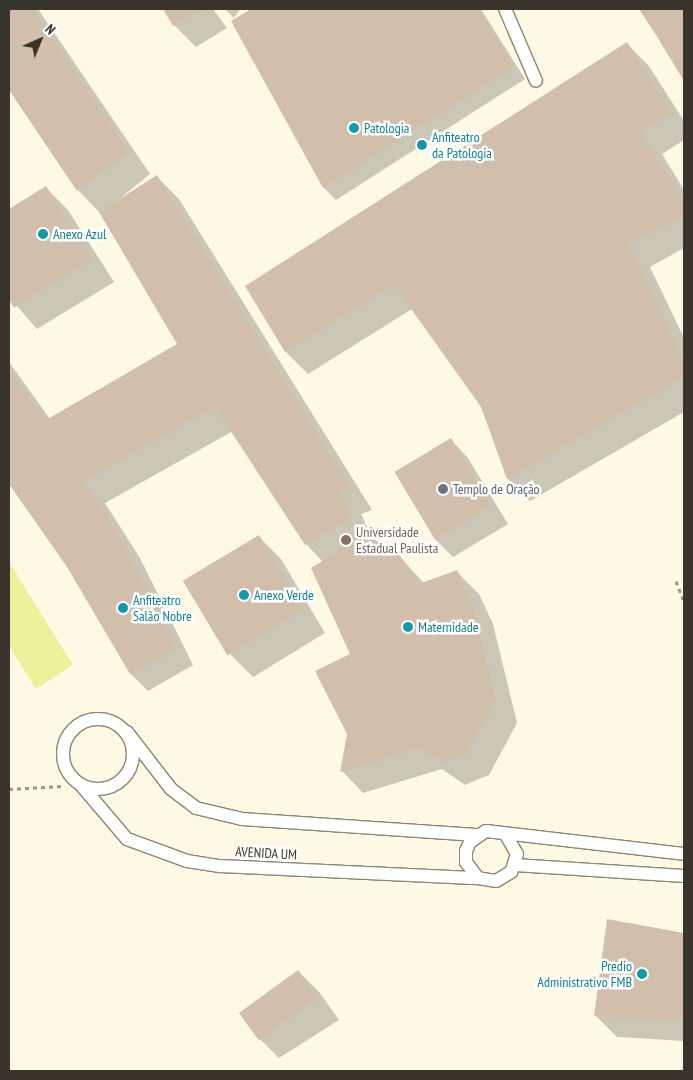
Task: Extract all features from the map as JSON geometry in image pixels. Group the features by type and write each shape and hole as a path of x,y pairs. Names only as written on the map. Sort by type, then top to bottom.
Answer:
{"lane":[{"path":"505,9 536,81"},
{"path":"127,732 134,755 126,777 105,789 81,785 72,778 63,757 69,734 87,720 99,718 111,720 127,732 171,789 196,808 242,819 476,835 496,830 506,835 684,854"},
{"name":"AVENIDA UM","path":"81,785 127,839 187,861 220,866 478,878"},
{"path":"476,835 466,851 466,862 478,878 496,881 505,878 515,865 515,848 506,835"},
{"path":"515,865 684,876"}],"path":[{"path":"676,580 684,602"},
{"path":"9,789 81,785"}],"green space":[{"path":"9,562 73,665 36,689 9,646"}],"building":[{"path":"9,9 33,9 129,152 77,191 9,90"},
{"path":"163,9 201,9 173,26"},
{"name":"Patologia","path":"251,9 478,9 514,67 323,188 231,21"},
{"path":"639,9 684,9 684,81 656,35"},
{"path":"627,42 672,113 640,132 684,200 684,215 629,244 684,360 684,377 507,479 481,407 394,285 285,352 245,286"},
{"path":"157,175 351,488 340,492 352,519 305,545 215,407 84,481 119,536 176,648 130,674 67,567 9,484 9,369 46,420 177,344 99,212"},
{"name":"Anexo Azul","path":"46,186 92,259 14,308 9,299 9,209"},
{"name":"Templo de Oração","path":"451,438 492,506 435,540 394,472"},
{"name":"Maternidade","path":"365,534 399,554 419,584 457,570 471,601 496,700 467,753 443,763 419,748 340,772 347,734 315,671 350,654 311,568"},
{"name":"Anexo Verde","path":"259,535 304,610 228,655 183,581"},
{"name":"Predio Administrativo FMB","path":"607,919 684,933 684,1021 594,1016"},
{"path":"298,970 318,998 259,1040 239,1013"}],"place":[{"name":"Patologia","path":"354,128"},
{"name":"Anfiteatro da Patologia","path":"422,145"},
{"name":"Anexo Azul","path":"43,234"},
{"name":"Templo de Oração","path":"443,489"},
{"name":"Universidade Estadual Paulista","path":"346,540"},
{"name":"Anexo Verde","path":"244,595"},
{"name":"Anfiteatro Salão Nobre","path":"123,608"},
{"name":"Maternidade","path":"408,627"},
{"name":"Predio Administrativo FMB","path":"642,974"}]}
